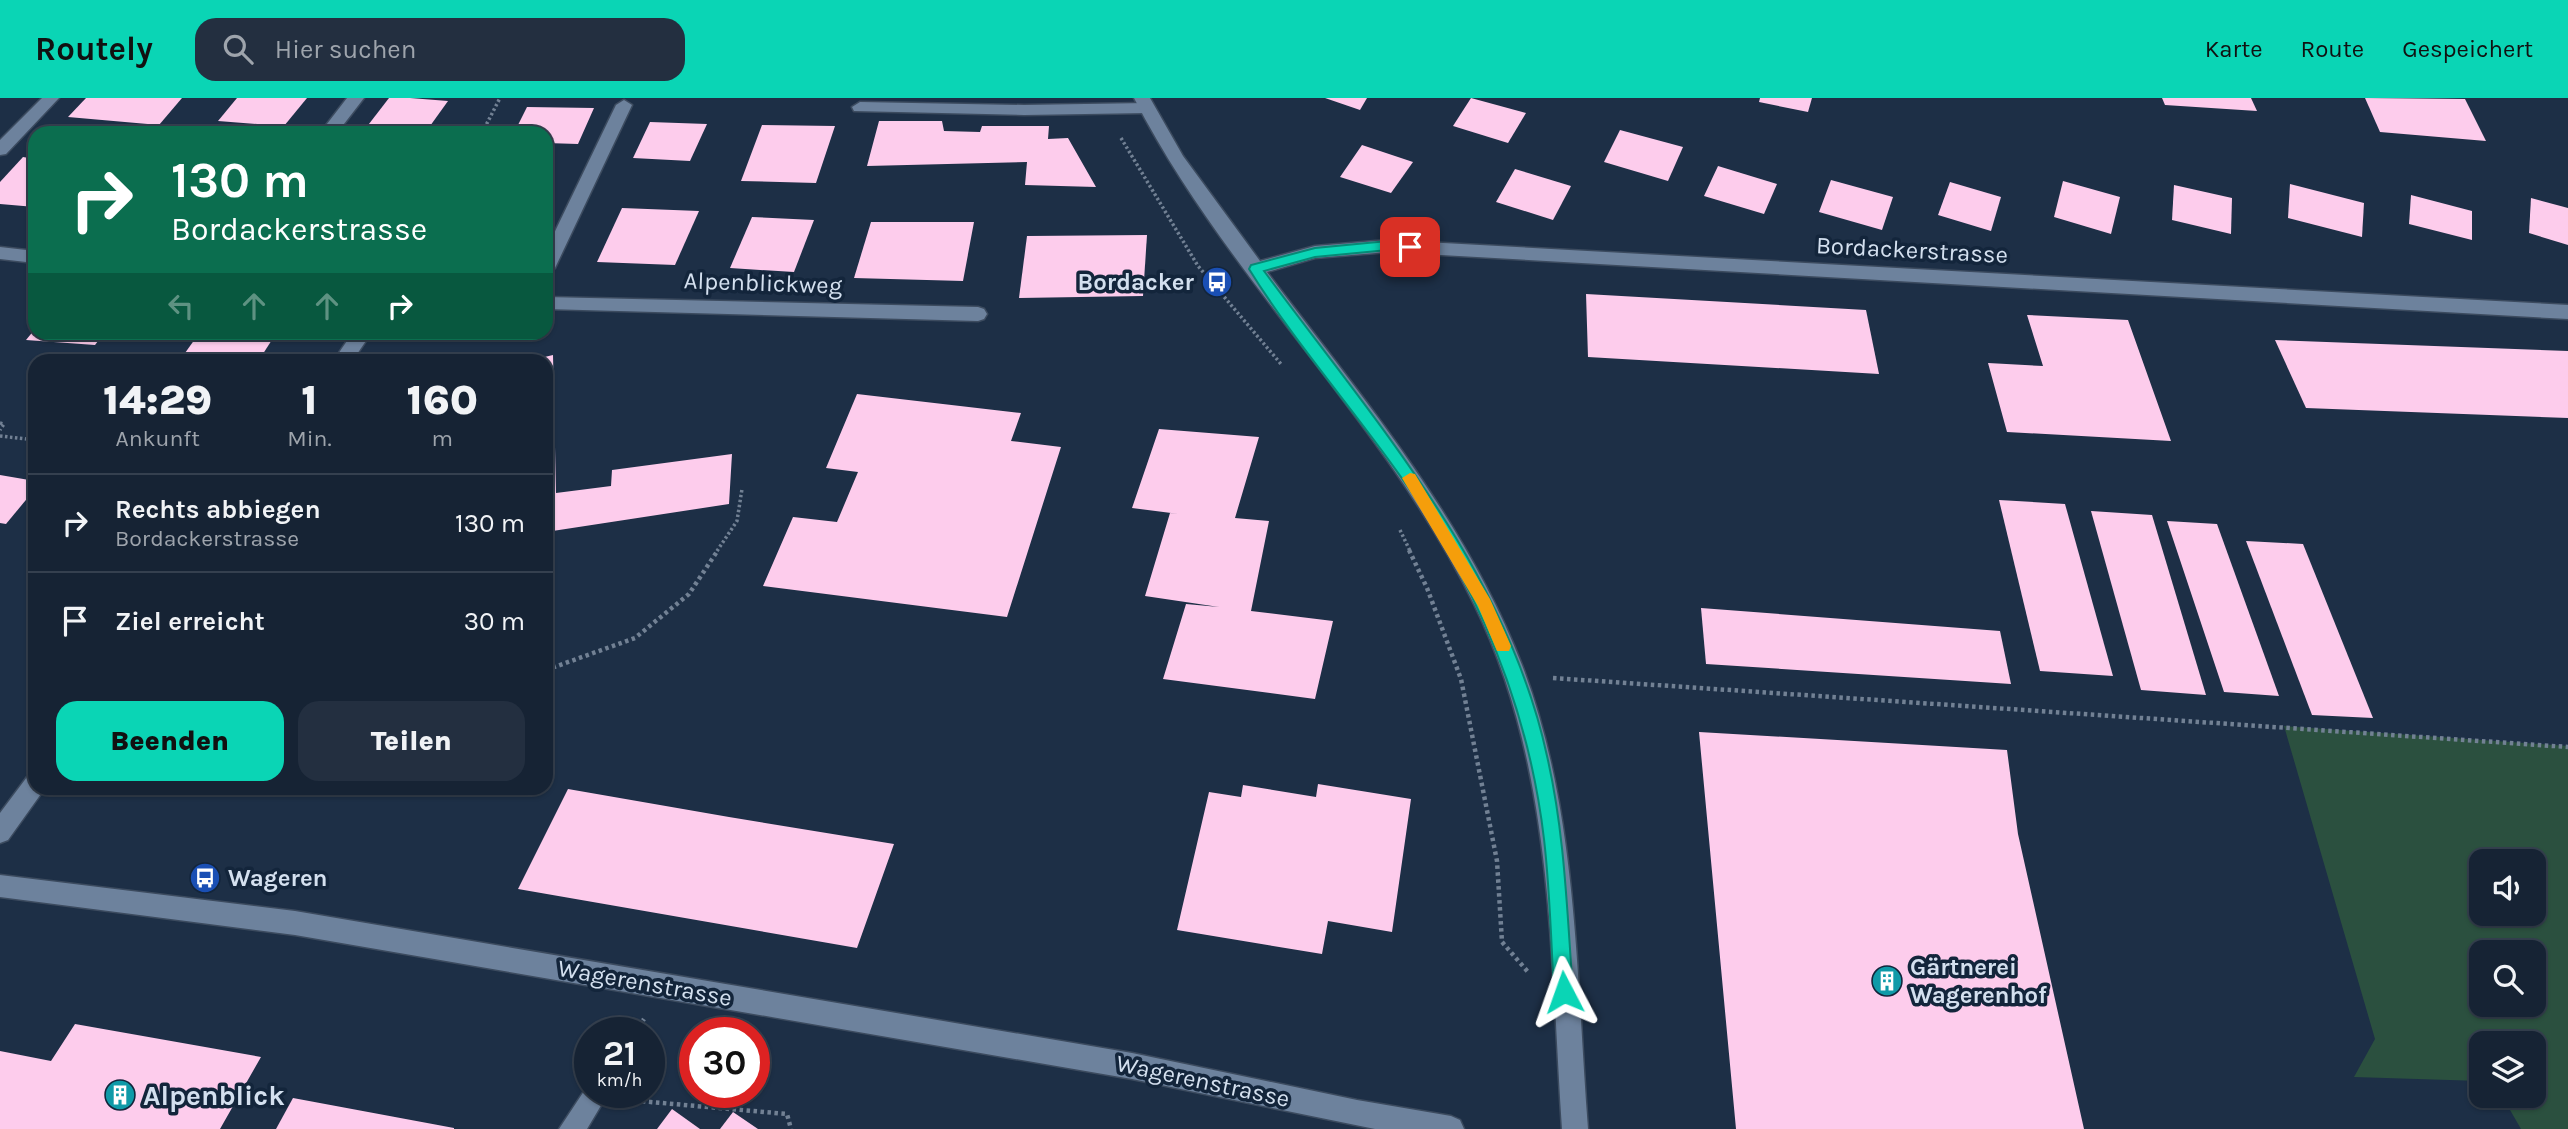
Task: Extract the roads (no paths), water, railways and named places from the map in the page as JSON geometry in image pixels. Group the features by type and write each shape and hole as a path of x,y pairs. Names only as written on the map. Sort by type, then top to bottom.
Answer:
{"street":[{"path":"0,150 51,98"},
{"path":"334,126 356,98"},
{"path":"860,107 1104,110 1145,103 1156,126 1203,198 1414,485 1485,603 1516,676 1539,755 1553,839 1575,1129"},
{"path":"553,253 624,105"},
{"name":"Bordackerstrasse","path":"1255,269 1315,252 1388,246 2568,312"},
{"path":"0,253 28,256"},
{"name":"Alpenblickweg","path":"553,303 978,314"},
{"path":"0,832 28,794"},
{"name":"Wagerenstrasse","path":"0,886 295,922 1132,1066 1357,1114 1451,1129"},
{"path":"572,1129 586,1108"}],"place":[{"name":"Bordacker","path":"1217,282"},
{"name":"Wageren","path":"205,878"},
{"name":"Gärtnerei Wagerenhof","path":"1887,981"},
{"name":"Alpenblick","path":"120,1095"}]}
